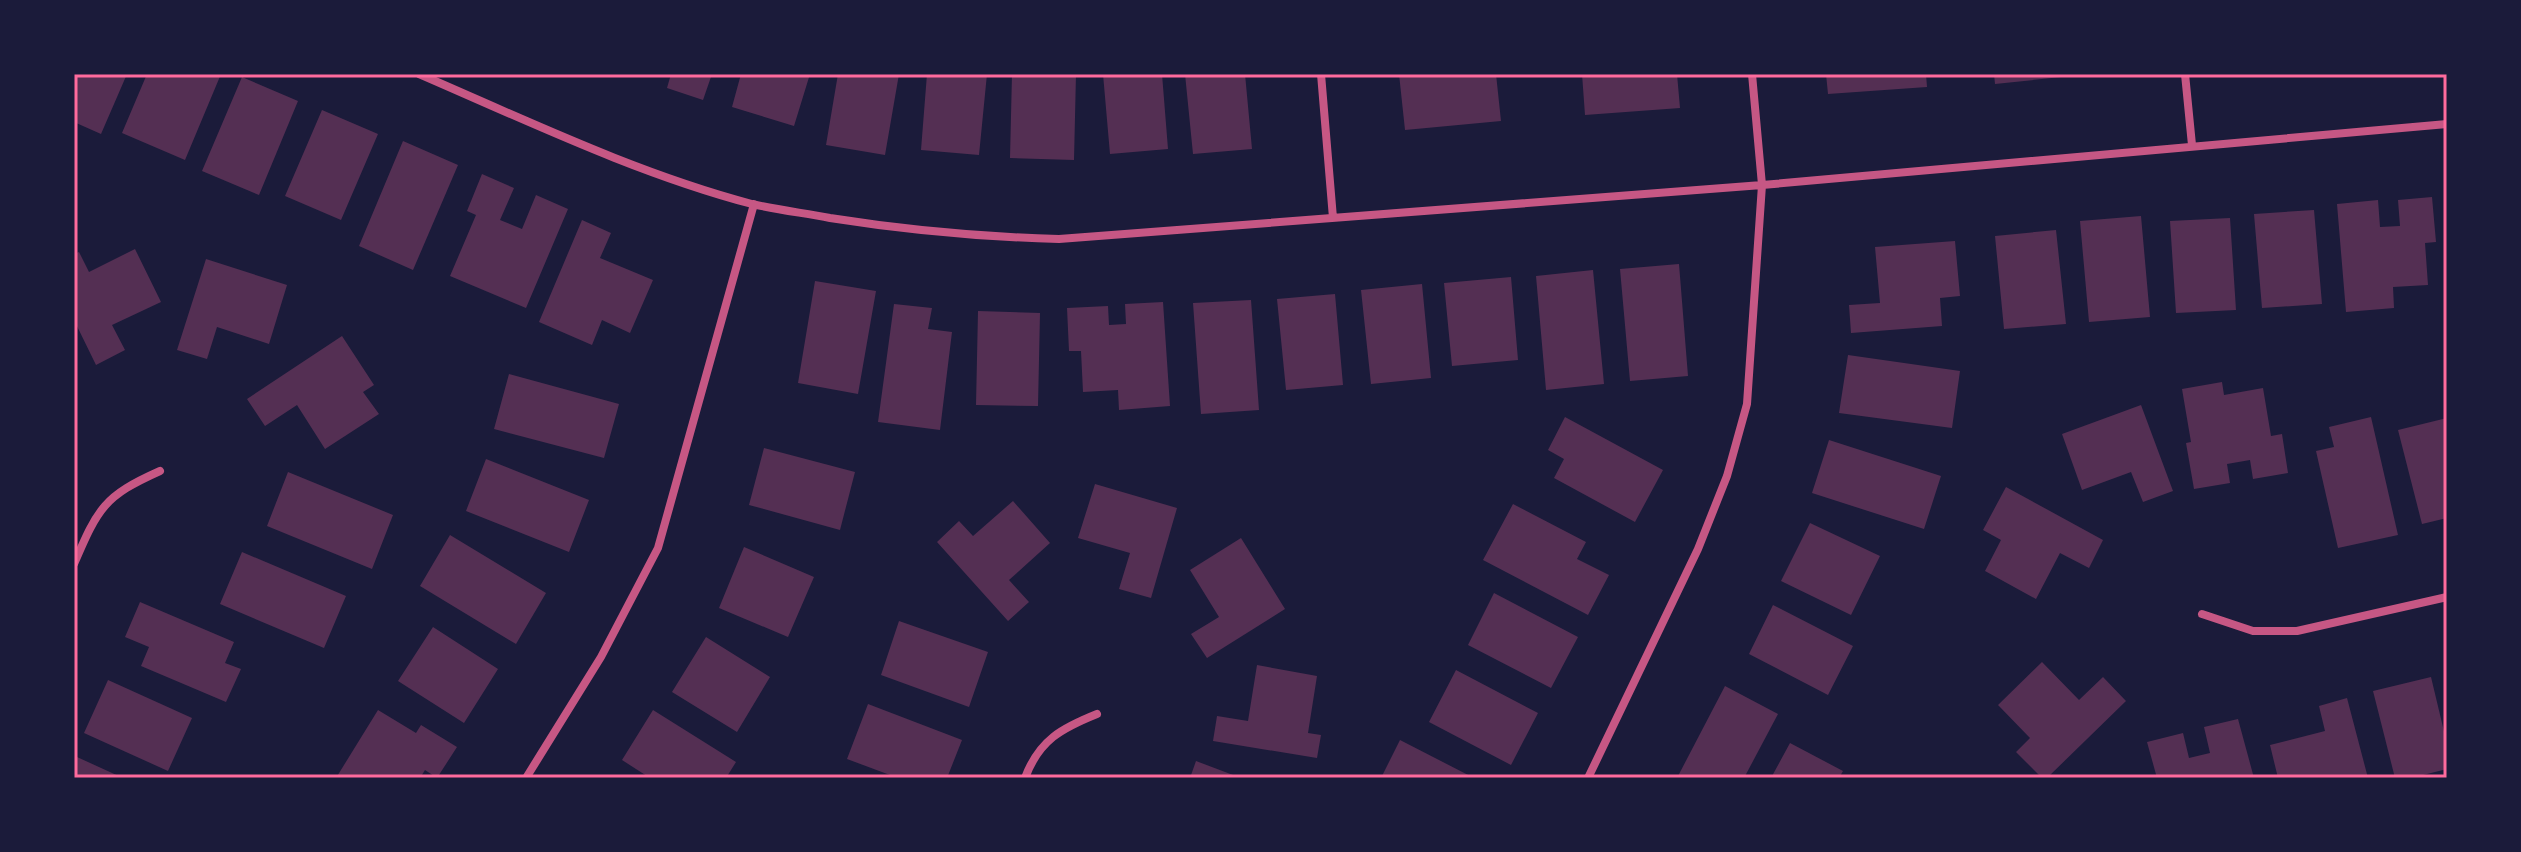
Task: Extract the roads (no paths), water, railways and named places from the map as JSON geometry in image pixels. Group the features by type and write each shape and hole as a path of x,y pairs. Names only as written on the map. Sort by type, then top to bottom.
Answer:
{"street":[{"path":"419,74 619,158 754,204 910,230 963,236 1045,239 1126,236 1762,185 2447,124"},
{"path":"1321,74 1333,218"},
{"path":"1588,778 1698,549 1727,476 1747,404 1762,185 1752,74"},
{"path":"2185,74 2192,145"},
{"path":"526,778 601,657 658,548 754,204"},
{"path":"74,564 91,524 106,503 126,486 160,471"},
{"path":"2202,614 2253,631 2297,631 2447,597"},
{"path":"1025,778 1042,747 1062,728 1097,714"}]}
